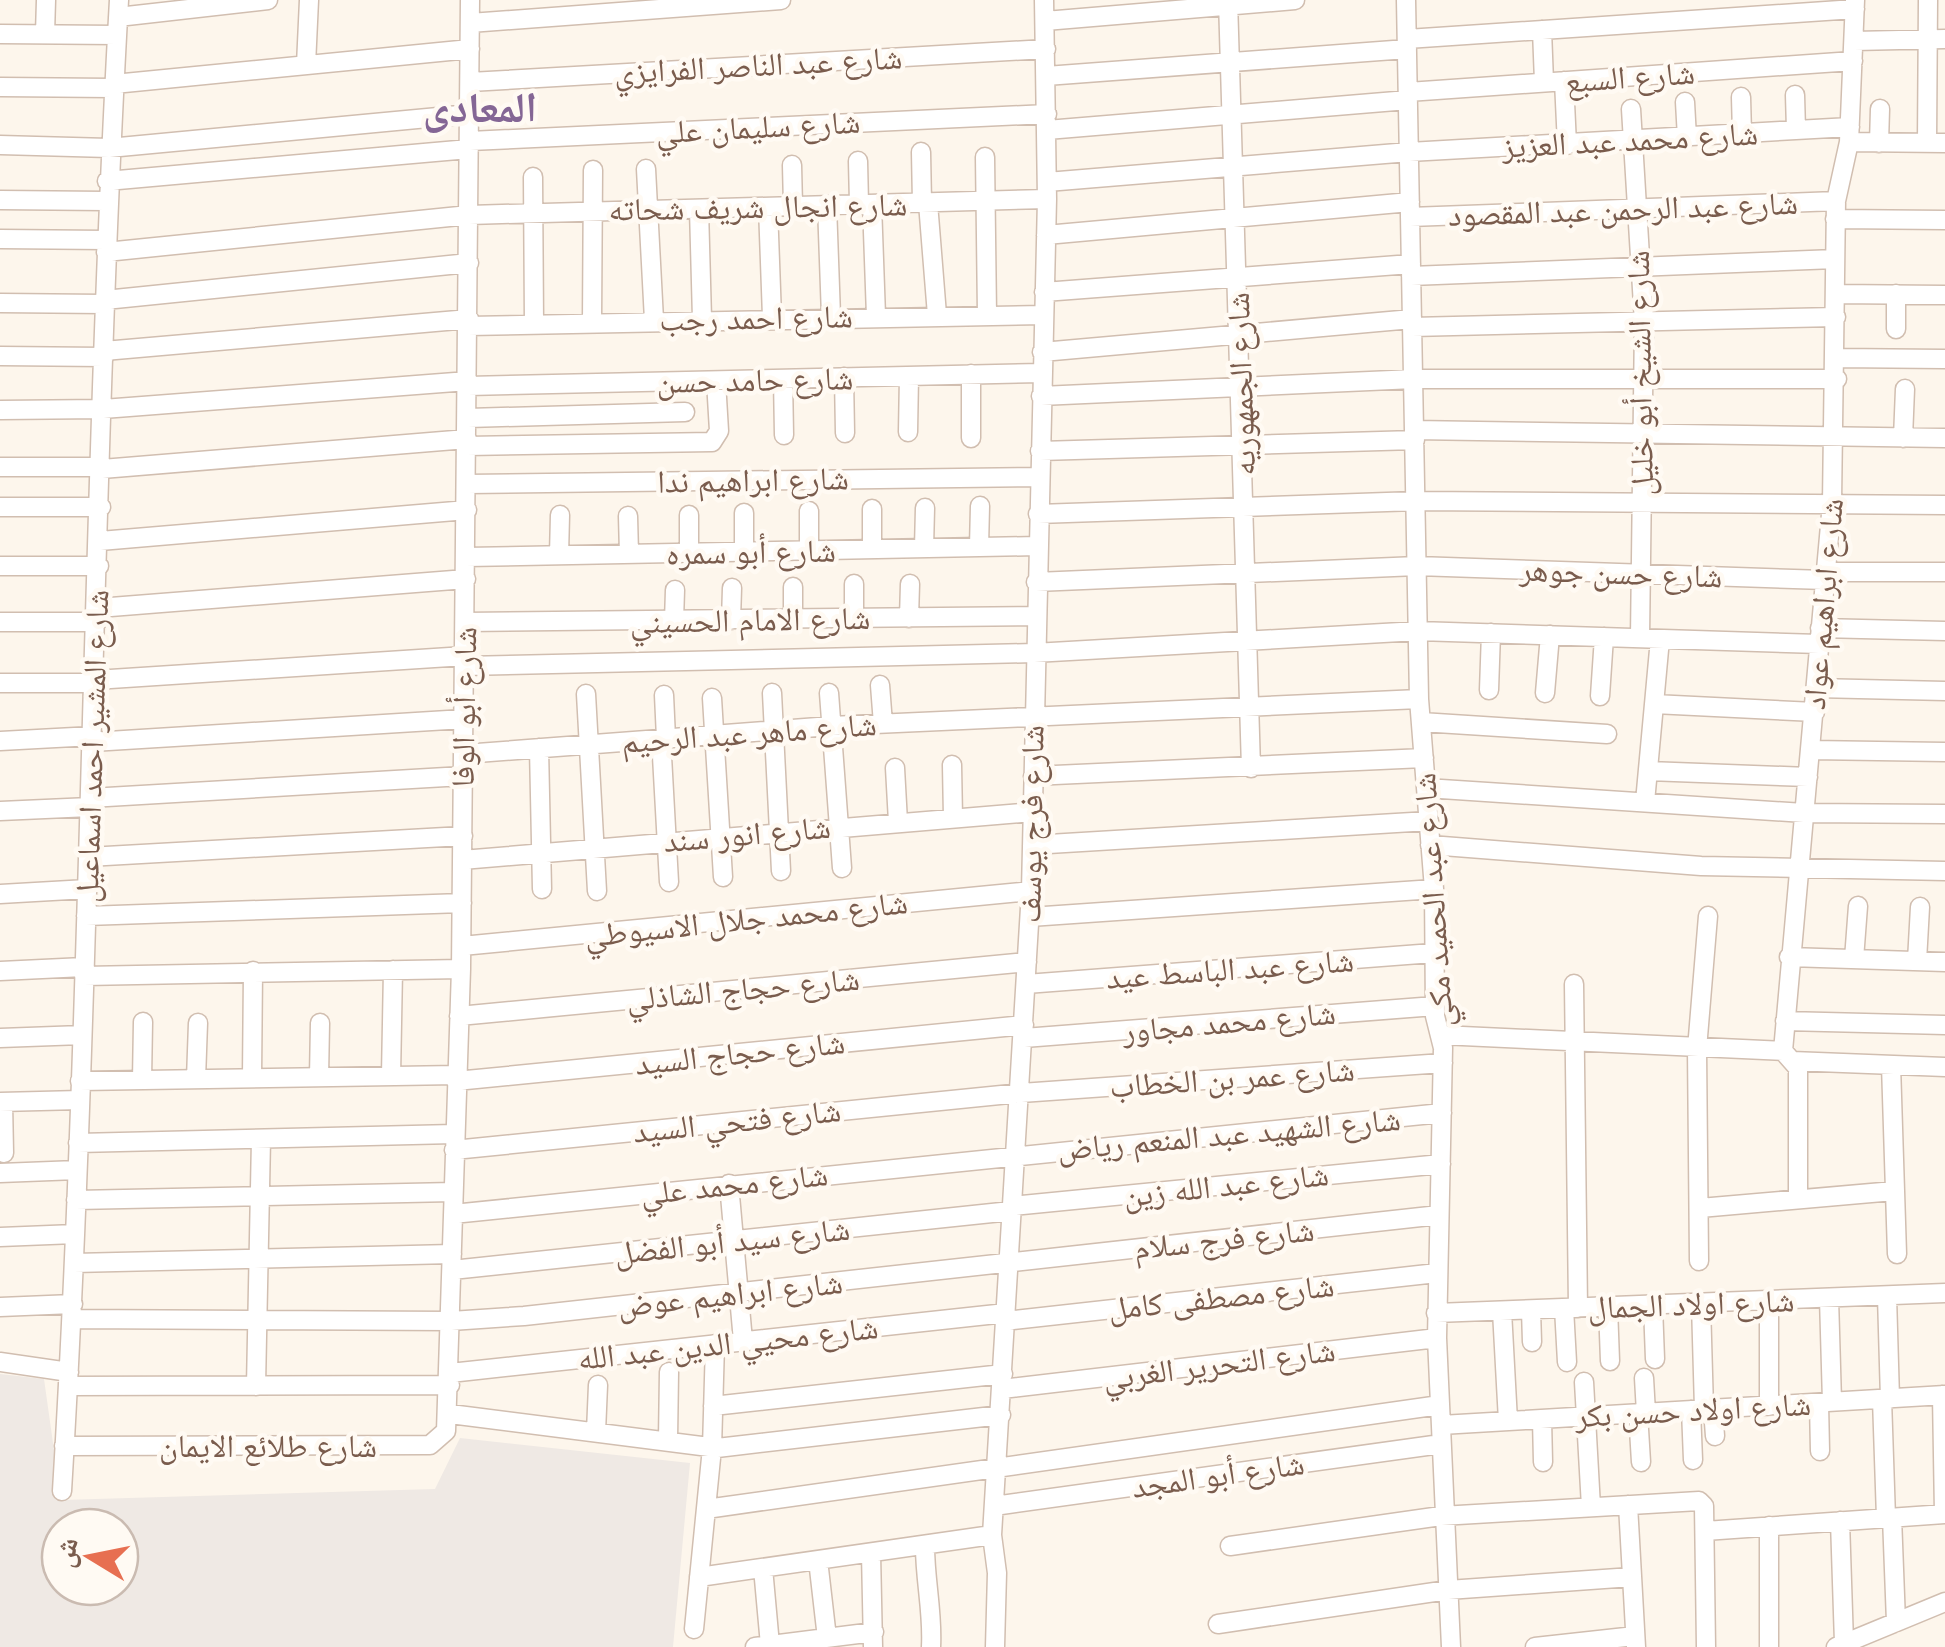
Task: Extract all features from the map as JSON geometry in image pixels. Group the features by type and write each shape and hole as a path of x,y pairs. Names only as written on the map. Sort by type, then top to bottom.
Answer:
{"street":[{"path":"46,0 46,34"},
{"path":"0,34 46,34 118,17 268,0"},
{"path":"306,65 309,0"},
{"name":"شارع أبو الوفا","path":"450,1414 462,946 470,0"},
{"path":"470,23 782,0"},
{"name":"شارع فرج يوسف","path":"995,1647 997,1573 992,1535 1031,890 1047,191 1044,0"},
{"path":"1045,21 1295,0"},
{"name":"شارع عبد الحميد مكي","path":"1406,0 1419,699 1434,890 1435,1006 1443,1063 1436,1338 1441,1516 1450,1647"},
{"path":"1928,0 1936,40 1936,143"},
{"name":"شارع الجمهوريه","path":"1228,3 1251,768"},
{"path":"1046,76 1855,4"},
{"name":"شارع ابراهيم عواد","path":"1798,1199 1798,1068 1787,1056 1785,1021 1832,503 1837,379 1836,210 1849,134 1855,4"},
{"name":"شارع المشير احمد اسماعيل","path":"62,1492 100,541 106,191 118,17"},
{"path":"1542,30 1567,145"},
{"path":"1854,41 1936,40"},
{"path":"0,87 114,86 470,49"},
{"name":"شارع عبد الناصر الفرايزي","path":"470,82 1046,49"},
{"name":"شارع السبع","path":"1232,114 1554,82 1853,61"},
{"path":"1795,95 1796,130"},
{"path":"1741,97 1742,134"},
{"path":"1685,102 1687,138"},
{"name":"شارع الشيخ أبو خليل","path":"1631,109 1644,322 1640,638"},
{"path":"1879,143 1880,109"},
{"path":"0,146 109,148 470,114"},
{"name":"شارع سليمان علي","path":"106,191 470,145 1232,114"},
{"name":"شارع محمد عبد العزيز","path":"1233,165 1796,130 1849,134 1879,143 1936,143"},
{"path":"921,152 937,315"},
{"path":"985,157 988,315"},
{"path":"858,161 876,316"},
{"path":"792,165 793,206"},
{"name":"شارع انجال شريف شحاته","path":"0,238 106,246 469,215 986,202 1233,165"},
{"path":"646,169 654,320"},
{"path":"592,322 593,170"},
{"path":"533,177 534,324"},
{"path":"0,200 106,191"},
{"path":"827,205 831,316"},
{"path":"768,207 772,317"},
{"path":"699,209 702,319"},
{"name":"شارع عبد الرحمن عبد المقصود","path":"1046,236 1235,218 1410,210 1836,210 1945,220"},
{"path":"1044,292 1238,277 1834,259"},
{"path":"0,303 105,302 469,263"},
{"path":"1835,294 1945,295"},
{"path":"1896,294 1896,329"},
{"name":"شارع احمد رجب","path":"0,356 104,354 468,322 1043,315"},
{"path":"1042,352 1412,323 1836,317"},
{"path":"1837,358 1945,359"},
{"name":"شارع حامد حسن","path":"0,410 103,410 468,384 1042,373"},
{"path":"971,374 971,438"},
{"path":"908,432 909,376"},
{"path":"844,378 845,433"},
{"path":"784,379 784,435"},
{"path":"1041,396 1414,379 1837,379"},
{"path":"0,466 102,468 467,443 712,442 719,431 716,380"},
{"path":"1902,438 1906,389"},
{"path":"468,418 685,412"},
{"path":"1040,451 1414,435 1945,438"},
{"name":"شارع ابراهيم ندا","path":"467,484 1040,476"},
{"path":"1038,514 1416,501 1945,505"},
{"path":"979,548 980,506"},
{"path":"0,508 101,507"},
{"path":"924,508 924,548"},
{"path":"100,541 467,510"},
{"path":"872,510 872,550"},
{"path":"809,550 810,511"},
{"path":"744,513 744,552"},
{"path":"559,555 560,515"},
{"path":"689,515 689,553"},
{"path":"628,516 629,554"},
{"name":"شارع أبو سمره","path":"466,557 1037,546"},
{"path":"0,566 99,566"},
{"name":"شارع حسن جوهر","path":"1036,582 1417,566 1641,574 1825,576 1945,572"},
{"path":"0,622 466,578"},
{"path":"854,584 854,618"},
{"path":"910,584 910,618"},
{"path":"794,586 794,620"},
{"path":"732,588 732,620"},
{"path":"674,621 675,590"},
{"name":"شارع الامام الحسيني","path":"465,622 1035,616"},
{"path":"0,683 465,660 1034,653 1418,631 1660,638 1945,631"},
{"path":"1489,690 1492,633"},
{"path":"1545,693 1550,635"},
{"path":"1600,696 1604,637"},
{"path":"1645,802 1660,638"},
{"path":"880,685 882,724"},
{"path":"1816,688 1945,691"},
{"path":"829,693 842,868"},
{"path":"586,694 596,891"},
{"path":"772,694 781,871"},
{"path":"664,695 669,882"},
{"path":"712,698 723,877"},
{"name":"شارع ماهر عبد الرحيم","path":"464,754 831,726 1419,699"},
{"path":"1654,704 1814,712"},
{"path":"0,741 464,719"},
{"path":"1421,722 1607,734"},
{"path":"539,748 542,889"},
{"path":"1811,750 1945,752"},
{"path":"1033,776 1424,758"},
{"path":"952,766 953,818"},
{"path":"895,768 898,822"},
{"path":"1648,772 1808,777"},
{"path":"0,811 463,776"},
{"path":"1426,788 1804,813 1945,814"},
{"name":"شارع انور سند","path":"462,860 1032,812"},
{"path":"1032,845 1429,821"},
{"path":"88,857 463,836"},
{"path":"1430,845 1700,866 1945,871"},
{"path":"0,894 87,890"},
{"name":"شارع محمد جلال الاسيوطي","path":"462,946 1031,890"},
{"path":"1030,917 1434,890"},
{"path":"86,916 462,903"},
{"path":"1854,959 1858,906"},
{"path":"1916,961 1920,907"},
{"path":"1699,1262 1696,1049 1708,916"},
{"name":"شارع عبد الباسط عيد","path":"1026,984 1434,953"},
{"path":"1789,957 1945,962"},
{"name":"شارع حجاج الشاذلي","path":"459,1016 1027,962"},
{"path":"0,972 461,969"},
{"path":"391,1076 393,970"},
{"path":"252,1077 253,972"},
{"path":"1567,1362 1574,984"},
{"name":"شارع محمد مجاور","path":"1024,1032 1435,1006"},
{"path":"1785,1021 1945,1024"},
{"path":"142,1080 144,1022"},
{"path":"196,1079 198,1023"},
{"path":"319,1078 320,1023"},
{"name":"شارع حجاج السيد","path":"1,1102 142,1080 456,1078 1024,1032"},
{"path":"0,1038 82,1035"},
{"path":"1441,1035 1696,1049 1891,1066 1945,1066"},
{"name":"شارع عمر بن الخطاب","path":"1021,1092 1443,1063"},
{"path":"1891,1066 1897,1254"},
{"name":"شارع فتحي السيد","path":"78,1144 261,1139 454,1142 1021,1092"},
{"path":"1,1102 4,1153"},
{"name":"شارع الشهيد عبد المنعم رياض","path":"1016,1154 1442,1113"},
{"path":"256,1386 261,1139"},
{"name":"شارع محمد علي","path":"453,1214 1016,1154"},
{"name":"شارع عبد الله زين","path":"1011,1208 1441,1164"},
{"path":"0,1173 77,1170"},
{"path":"728,1184 743,1341"},
{"path":"1700,1208 1894,1191"},
{"path":"76,1200 453,1192"},
{"name":"شارع سيد أبو الفضل","path":"74,1263 260,1258 452,1262 735,1241 1011,1208"},
{"name":"شارع فرج سلام","path":"1008,1263 1439,1215"},
{"path":"0,1237 75,1234"},
{"name":"شارع ابراهيم عوض","path":"0,1307 258,1320 451,1321 1008,1263"},
{"name":"شارع مصطفى كامل","path":"1006,1317 1437,1273"},
{"name":"شارع اولاد الجمال","path":"1436,1313 1945,1293"},
{"path":"1887,1296 1889,1518 1896,1622"},
{"path":"1820,1450 1828,1298"},
{"path":"1768,1301 1769,1406"},
{"path":"1693,1460 1703,1409 1700,1304"},
{"path":"1653,1306 1655,1359"},
{"path":"1608,1307 1610,1361"},
{"path":"1502,1310 1508,1421"},
{"path":"1531,1310 1532,1342"},
{"name":"شارع محيي الدين عبد الله","path":"0,1362 68,1379 256,1386 450,1379 715,1344 1006,1317"},
{"name":"شارع التحرير الغربي","path":"713,1406 1436,1338"},
{"path":"694,1629 712,1448 715,1344"},
{"path":"668,1440 669,1372"},
{"path":"1641,1462 1644,1378"},
{"path":"1584,1382 1592,1507"},
{"path":"596,1432 598,1386"},
{"path":"1705,1531 1944,1514 1944,1395"},
{"name":"شارع اولاد حسن بكر","path":"1441,1434 1508,1421 1944,1395"},
{"path":"706,1510 1440,1405"},
{"path":"1703,1409 1715,1436"},
{"path":"450,1414 712,1448 1000,1416"},
{"name":"شارع طلائع الايمان","path":"64,1446 430,1446 443,1438 450,1414"},
{"path":"1542,1419 1543,1462"},
{"name":"شارع أبو المجد","path":"994,1506 1441,1434"},
{"path":"1230,1546 1441,1516 1699,1501 1704,1503 1706,1647"},
{"path":"1535,1647 1635,1642 1628,1505"},
{"path":"1840,1521 1839,1646 1945,1602"},
{"path":"1769,1526 1769,1647"},
{"path":"699,1577 992,1535"},
{"path":"924,1546 926,1590 933,1615 931,1647"},
{"path":"763,1568 762,1646 827,1638 873,1640 870,1553"},
{"path":"818,1560 827,1638"},
{"path":"1218,1624 1448,1590 1632,1576"}],"shaded area":[{"path":"0,1374 44,1379 61,1500 435,1489 460,1438 690,1463 673,1647 0,1647"}],"district":[{"name":"المعادى","path":"480,107"}]}
